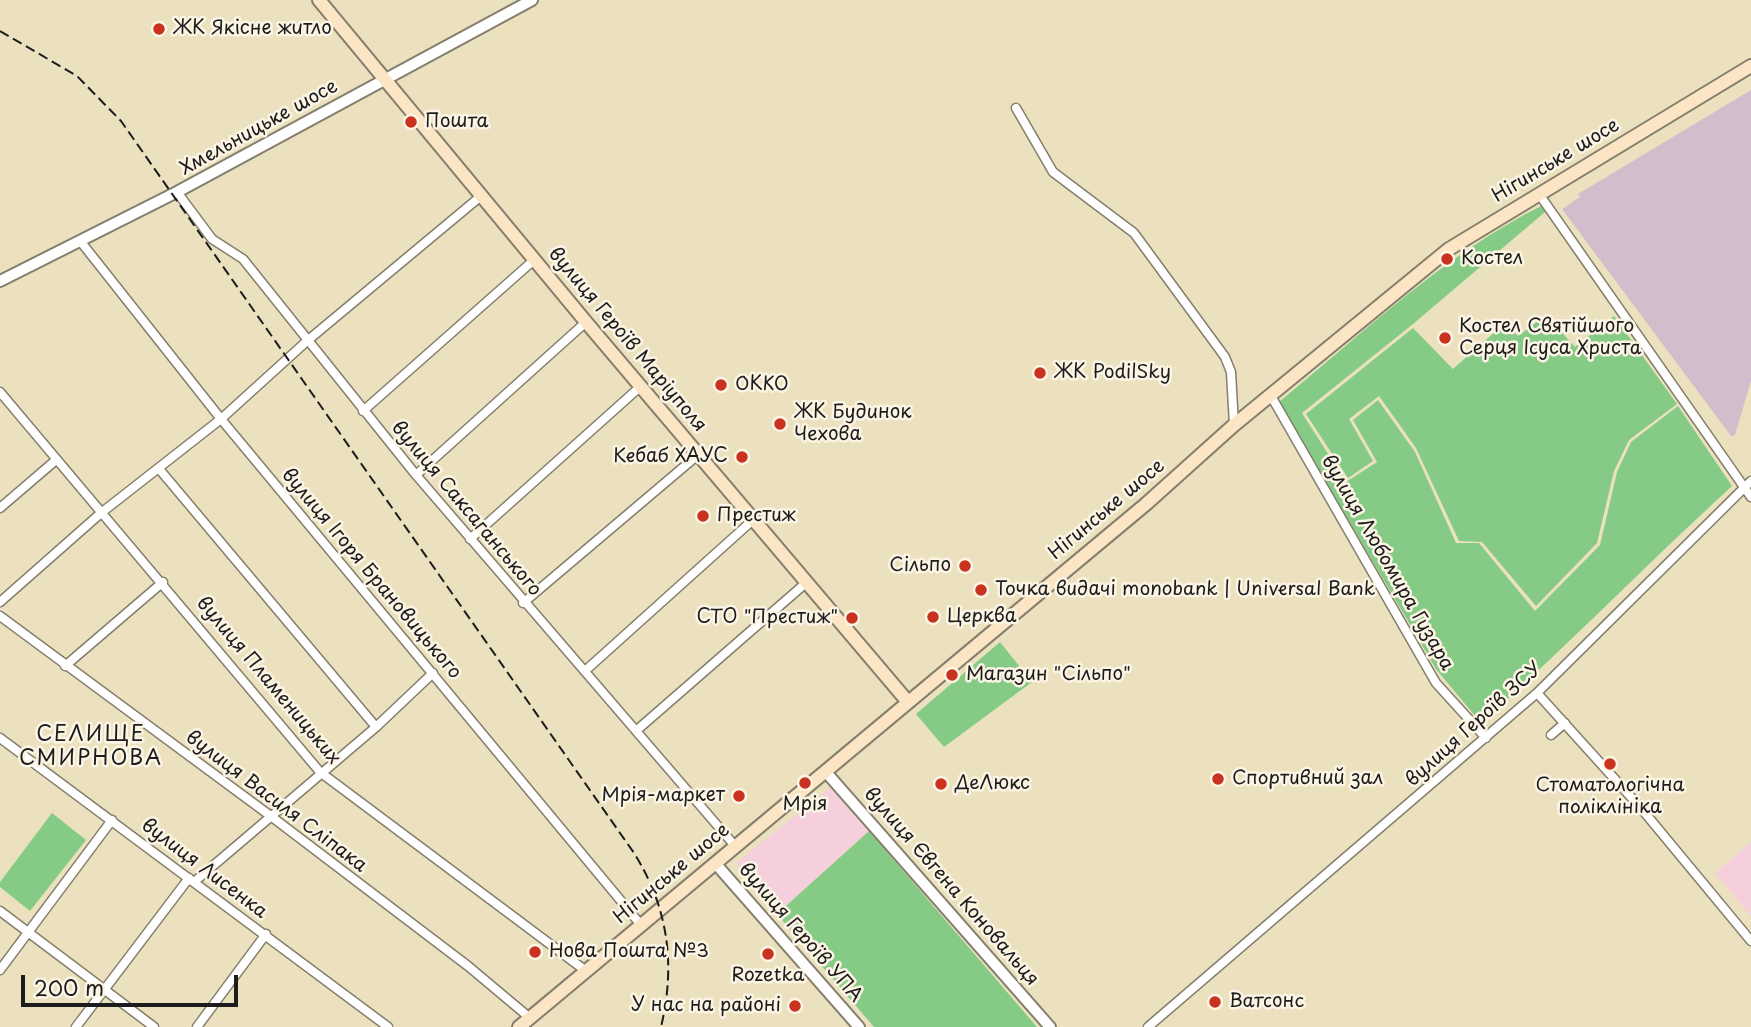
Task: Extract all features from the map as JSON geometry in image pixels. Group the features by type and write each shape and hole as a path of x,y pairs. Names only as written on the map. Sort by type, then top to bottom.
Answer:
{"main road":[{"name":"вулиця Героїв Маріуполя","path":"319,0 481,197 908,702"},
{"name":"Нігинське шосе","path":"519,1027 1146,504 1234,425 1449,249 1751,66"}],"street":[{"name":"Хмельницьке шосе","path":"0,281 177,192 532,0"},
{"path":"1016,108 1053,172 1133,233 1225,357 1231,372 1234,425"},
{"name":"вулиця Саксаганського","path":"177,192 210,237 238,253 363,411 523,603 586,670 735,846"},
{"path":"1539,194 1747,483 1751,496"},
{"path":"0,602 101,513 160,470 307,341 481,197"},
{"name":"вулиця Ігоря Брановицького","path":"81,242 221,419 641,925"},
{"path":"363,411 534,260"},
{"path":"416,475 586,322"},
{"path":"470,539 641,386"},
{"name":"вулиця Пламеницьких","path":"0,393 163,582 320,772 586,971"},
{"name":"вулиця Любомира Гузара","path":"1271,396 1436,683 1486,738"},
{"path":"523,603 699,454"},
{"path":"0,508 56,460"},
{"path":"160,470 376,727"},
{"name":"вулиця Героїв ЗСУ","path":"1148,1027 1537,693 1747,483"},
{"path":"586,670 754,519"},
{"path":"65,666 163,582"},
{"path":"637,730 807,582"},
{"name":"вулиця Василя Сліпака","path":"0,616 272,817 468,966 530,1018"},
{"path":"76,1027 191,880 272,817 320,772 376,727 433,673"},
{"path":"1537,693 1640,807 1751,941"},
{"path":"1551,735 1565,723"},
{"name":"вулиця Лисенка","path":"0,738 388,1027"},
{"name":"вулиця Євгена Коновальця","path":"825,771 1050,1027"},
{"path":"0,970 112,820"},
{"name":"вулиця Героїв УПА","path":"715,863 859,1027"},
{"path":"0,911 154,1027"},
{"path":"197,1027 265,934"}],"shaded area":[{"path":"1751,90 1751,381 1735,435 1731,436 1562,209 1580,197 1578,194"},
{"path":"831,787 869,831 777,914 736,863"},
{"path":"1751,842 1751,916 1715,873"}],"green space":[{"path":"1541,206 1545,212 1413,324 1302,413 1346,482 1377,462 1353,420 1378,400 1415,452 1456,543 1479,543 1535,611 1600,545 1617,472 1631,442 1678,406 1732,486 1481,723 1436,669 1279,402 1438,271 1505,226"},
{"path":"1546,315 1575,347 1614,316 1677,404 1629,440 1614,471 1597,543 1536,606 1482,542 1459,541 1416,448 1379,396 1349,419 1373,461 1348,478 1306,414 1413,328 1453,369 1505,323 1518,336"},
{"path":"1000,642 1032,682 944,747 916,714"},
{"path":"52,813 86,840 30,911 0,887 0,882"},
{"path":"869,831 1037,1027 874,1027 777,914"}],"railway":[{"path":"0,31 77,76 121,121 634,853 655,894 666,937 668,981 661,1027"}],"place":[{"name":"ЖК Якісне житло","path":"159,29"},
{"name":"Пошта","path":"411,122"},
{"name":"Костел","path":"1447,259"},
{"name":"Костел Святійшого Серця Ісуса Христа","path":"1445,338"},
{"name":"ЖК PodilSky","path":"1040,373"},
{"name":"ОККО","path":"721,385"},
{"name":"ЖК Будинок Чехова","path":"780,424"},
{"name":"Кебаб ХАУС","path":"742,457"},
{"name":"Престиж","path":"703,516"},
{"name":"Сільпо","path":"965,566"},
{"name":"Точка видачі monobank | Universal Bank","path":"981,590"},
{"name":"Церква","path":"933,617"},
{"name":"СТО \"Престиж\"","path":"852,618"},
{"name":"Магазин \"Сільпо\"","path":"952,675"},
{"name":"Стоматологічна поліклініка","path":"1610,764"},
{"name":"Спортивний зал","path":"1218,779"},
{"name":"Мрія","path":"805,783"},
{"name":"ДеЛюкс","path":"941,784"},
{"name":"Мрія-маркет","path":"739,796"},
{"name":"Нова Пошта №3","path":"535,952"},
{"name":"Rozetka","path":"768,954"},
{"name":"Ватсонс","path":"1215,1002"},
{"name":"У нас на районі","path":"795,1006"}],"district":[{"name":"СЕЛИЩЕ СМИРНОВА","path":"91,747"}]}
